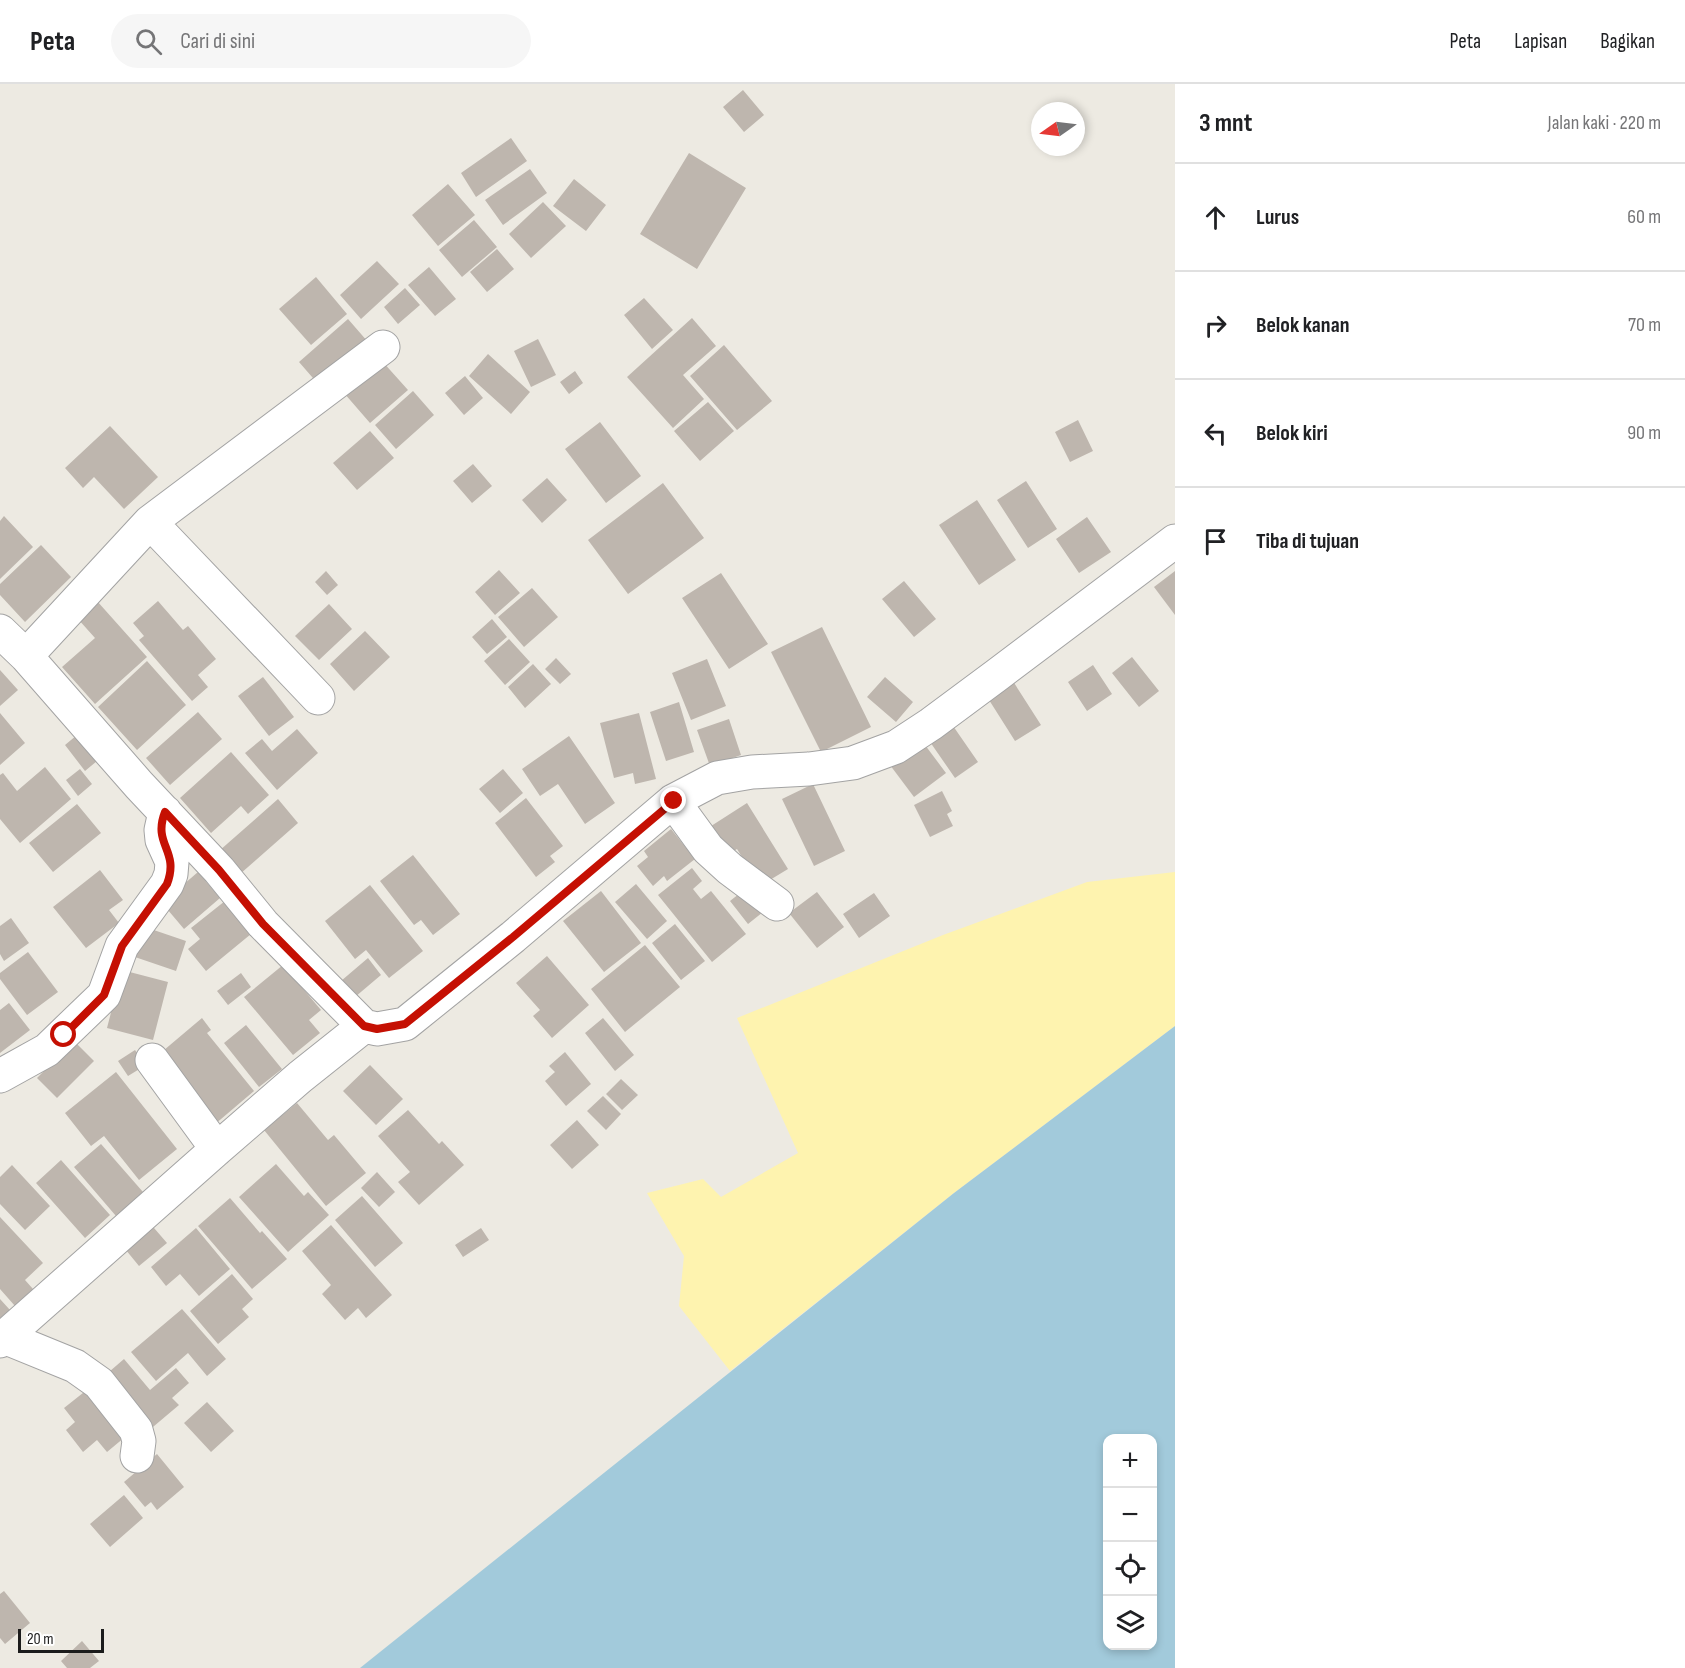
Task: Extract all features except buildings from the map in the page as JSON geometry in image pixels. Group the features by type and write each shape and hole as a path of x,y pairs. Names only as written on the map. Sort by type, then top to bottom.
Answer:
{"street":[{"path":"26,656 150,522 383,347"},
{"path":"150,522 318,698"},
{"path":"0,631 26,656 219,870 263,924 364,1026 377,1029 405,1024 513,937 674,801 717,778 752,772 809,769 853,763 896,747 978,689 1175,541"},
{"path":"674,801 692,830 708,849 730,869 777,904"},
{"path":"0,1076 47,1050 104,995 122,946 167,884 171,874 172,862 162,840 161,830 165,812"},
{"path":"137,1456 139,1441 136,1430 99,1383 75,1366 2,1339 300,1077 364,1026"},
{"path":"152,1060 217,1149"}],"sand":[{"path":"1175,872 1175,1026 954,1193 730,1371 679,1306 684,1256 647,1193 703,1179 721,1197 798,1153 737,1018 943,935 1087,882"}],"water":[{"path":"1175,1026 1175,1668 360,1668 954,1193"}],"route":[{"path":"64,1035 104,995 122,946 167,884 172,862 162,840 162,819 165,812 219,870 263,924 364,1026 377,1029 405,1024 513,937 674,801"}]}
